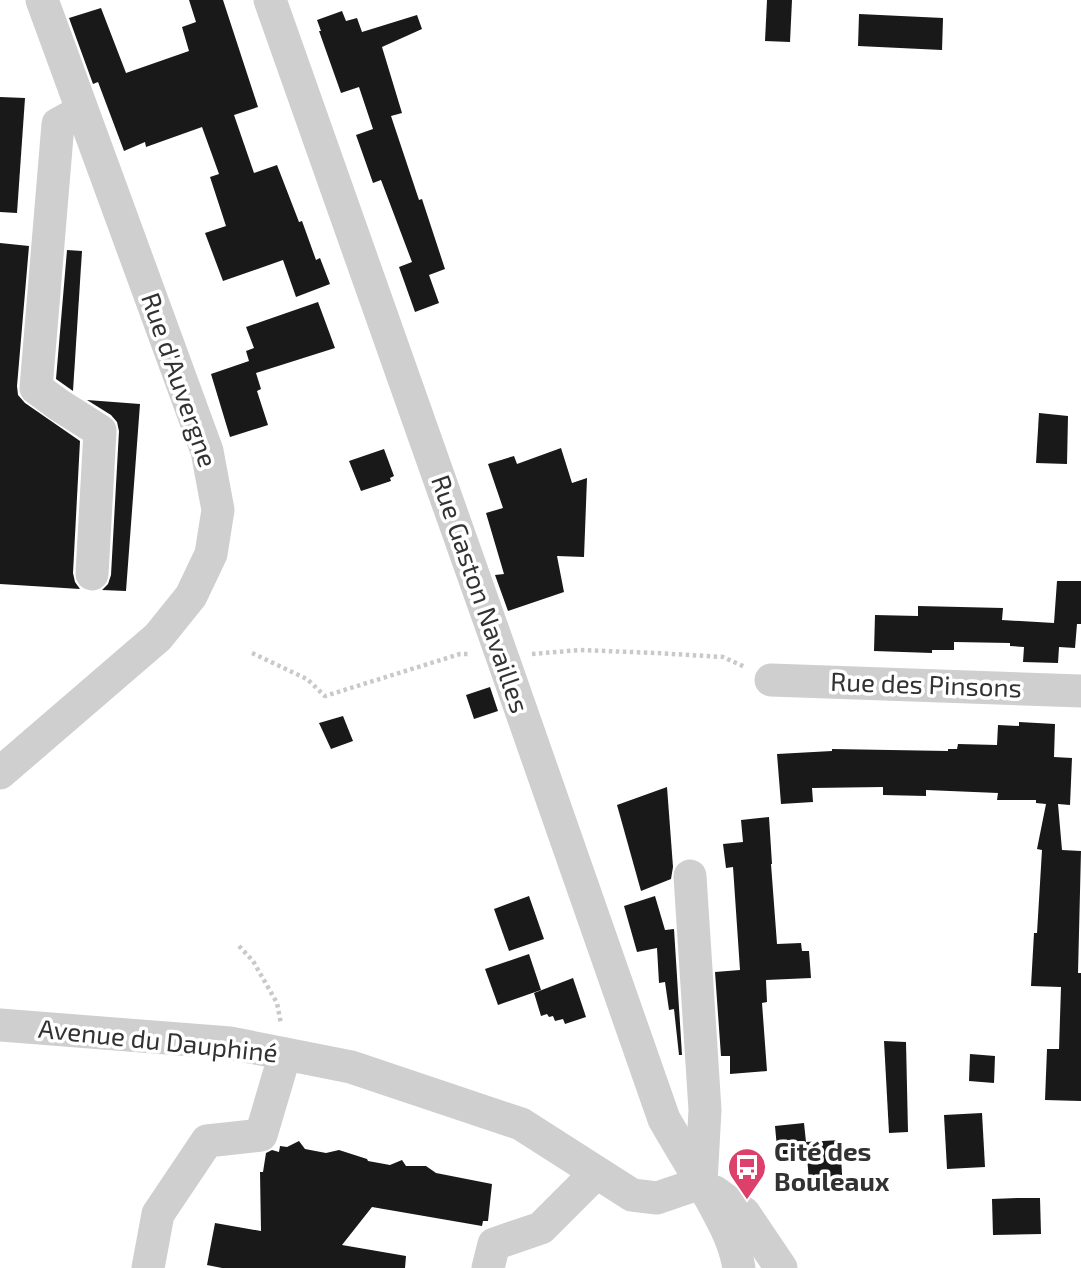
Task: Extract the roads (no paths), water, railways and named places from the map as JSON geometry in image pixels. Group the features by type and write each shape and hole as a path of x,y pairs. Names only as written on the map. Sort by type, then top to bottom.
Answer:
{"street":[{"name":"Rue d'Auvergne","path":"6,755 158,637 191,596 211,554 218,510 207,451 41,0"},
{"name":"Rue Gaston Navailles","path":"270,0 664,1119 731,1237 738,1268"},
{"path":"82,111 58,124 36,388 100,431 92,574"},
{"name":"Rue des Pinsons","path":"771,680 1081,691"},
{"path":"690,876 705,1110 701,1183"},
{"name":"Avenue du Dauphiné","path":"0,1026 230,1043 351,1067 522,1124 632,1195 657,1198 701,1183"},
{"path":"148,1268 158,1214 207,1141 261,1135 285,1054"},
{"path":"488,1268 494,1244 541,1228 596,1172"},
{"name":"Rue Gaston Navailles","path":"701,1183 744,1213 780,1268"}],"place":[{"name":"Cité des Bouleaux","path":"747,1201"}]}
